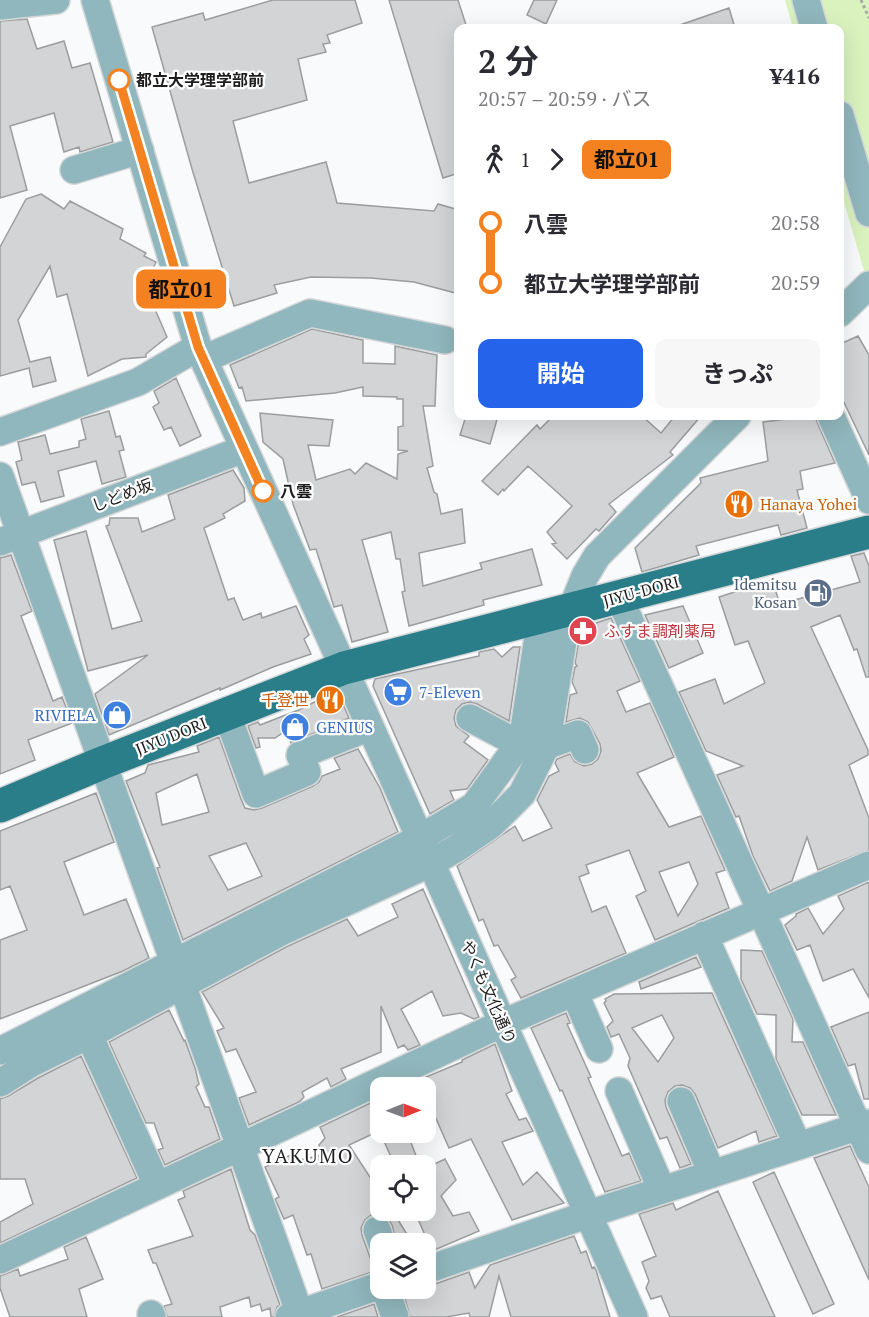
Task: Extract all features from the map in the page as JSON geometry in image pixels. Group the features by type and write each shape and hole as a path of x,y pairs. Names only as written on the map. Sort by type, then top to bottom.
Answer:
{"main road":[{"name":"JIYU-DORI","path":"344,668 869,532"},
{"name":"JIYU DORI","path":"0,806 102,763 344,668"}],"street":[{"path":"0,6 56,0"},
{"path":"806,0 813,24"},
{"name":"やくも文化通り","path":"101,2 140,150 201,353 634,1317"},
{"path":"844,129 869,213"},
{"path":"74,170 140,150"},
{"path":"851,153 869,178"},
{"path":"844,309 869,285"},
{"path":"0,432 138,382 201,353 310,313 445,340"},
{"path":"0,1083 30,1064 89,1035 178,974 474,806 519,744 556,613 585,576 597,556 733,420"},
{"path":"833,420 869,500"},
{"name":"しどめ坂","path":"11,538 244,449"},
{"path":"0,476 11,538 102,763 240,1146 296,1316 370,1290"},
{"path":"436,1267 798,1146 865,1133 760,911 619,597"},
{"path":"0,1051 281,932 431,863 492,824 522,794 546,746 566,622 556,613"},
{"path":"227,714 256,794 307,772 300,755 370,727"},
{"path":"470,718 519,744"},
{"path":"546,746 578,734 585,750"},
{"path":"0,1260 503,1023 869,865"},
{"path":"704,935 798,1146"},
{"path":"573,992 599,1049"},
{"path":"89,1035 157,1185"},
{"path":"619,1092 662,1190"},
{"path":"681,1101 712,1174"},
{"path":"389,1299 395,1317"}],"path":[{"path":"861,0 869,18"}],"green space":[{"path":"785,0 869,0 869,279 867,281 844,202 844,24 792,24"}],"building":[{"path":"273,0 355,0 362,23 327,35 330,43 323,44 326,52 298,59 307,100 233,121 249,183 326,162 337,203 434,211 438,204 454,209 454,293 414,282 371,278 311,277 274,285 277,293 234,306 152,27 203,13 205,20"},
{"path":"389,0 458,0 466,24 454,24 454,175 443,178"},
{"path":"534,0 557,0 546,24 527,15"},
{"path":"729,8 734,24 683,24"},
{"path":"27,19 37,49 64,41 72,68 90,63 113,142 80,152 79,147 64,152 54,113 10,126 27,190 0,198 0,21"},
{"path":"41,194 64,209 70,201 123,229 120,239 146,253 144,256 156,262 145,286 167,337 146,354 146,357 122,359 88,376 67,294 57,297 50,266 18,320 30,362 50,357 56,381 33,387 29,368 0,376 0,247 26,199"},
{"path":"312,329 363,340 363,363 395,364 395,346 437,355 435,406 423,406 433,466 427,468 434,492 437,494 441,514 462,509 465,543 419,553 423,586 482,569 480,563 532,549 542,585 483,600 484,605 409,626 402,592 405,591 400,559 396,559 391,532 362,540 388,632 352,642 342,605 334,607 316,549 310,550 293,504 283,459 263,442 260,413 333,420 329,446 308,445 316,480 350,469 355,474 366,463 397,479 398,454 408,451 398,450 398,427 403,426 403,399 363,396 363,387 335,393 246,401 242,387 239,388 230,365"},
{"path":"858,336 869,355 869,455 844,402 844,342"},
{"path":"176,378 201,436 180,446 171,427 164,430 153,407 159,403 154,391"},
{"path":"109,411 116,437 120,436 124,450 119,451 126,477 102,484 96,461 58,471 64,496 41,502 35,482 22,485 16,462 22,460 18,442 45,435 50,454 79,447 79,441 86,439 81,419"},
{"path":"465,420 497,420 490,444 460,435"},
{"path":"549,420 646,420 661,433 672,420 698,420 670,452 673,455 609,504 616,512 599,531 596,529 567,559 552,544 556,543 547,532 572,506 557,492 528,466 498,495 482,481 537,425 540,429"},
{"path":"816,420 835,463 800,471 803,489 797,490 807,528 781,535 778,525 696,546 699,555 642,572 635,548 701,483 700,478 768,461 763,422"},
{"path":"233,470 244,488 245,501 223,514 225,518 204,528 228,600 234,598 243,620 261,613 262,618 296,606 309,635 304,639 311,654 273,667 220,690 220,688 109,735 95,694 148,655 88,671 54,540 86,531 112,629 142,621 106,526 109,525 110,518 138,518 142,532 175,519 168,495"},
{"path":"864,553 869,566 869,677 866,677 857,649 854,650 840,615 811,627 868,750 868,755 849,765 869,818 869,850 818,870 807,837 792,881 770,891 753,856 739,816 736,817 717,775 743,766 706,751 679,692 715,679 724,704 765,683 748,641 735,645 719,597 772,580 780,604 860,582 851,556"},
{"path":"11,555 32,611 21,616 53,701 62,697 72,723 28,740 35,760 0,774 0,558"},
{"path":"683,606 703,653 669,668 645,615"},
{"path":"611,618 640,681 617,691 626,712 650,703 674,757 637,773 669,827 701,816 725,870 716,873 729,908 655,940 636,896 646,891 629,850 586,865 589,873 579,877 592,912 606,906 626,953 521,998 511,980 516,977 498,945 494,946 483,919 479,921 457,866 515,826 523,841 552,828 537,800 549,776 559,771 555,763 557,759 570,754 575,762 584,766 598,759 601,751 600,744 588,722 580,718 566,722 570,695 577,693 572,682 577,666 575,663 581,628","holes":["689,862 698,884 678,916 659,872"]},
{"path":"513,647 520,647 509,721 470,702 462,704 456,710 454,718 456,726 469,736 464,742 488,760 467,789 450,791 454,800 430,814 373,686 375,679 479,656 479,652 494,649 502,657"},
{"path":"332,693 339,695 349,718 291,743 287,730 275,738 258,738 260,747 256,748 248,726 258,722 260,725 301,709"},
{"path":"219,737 245,808 254,810 313,786 322,776 340,769 334,758 358,749 380,788 398,832 183,940 157,868 160,867 126,781 145,773 148,765 199,752 197,746","holes":["197,774 209,812 162,825 156,793","246,843 262,876 228,890 209,856"]},
{"path":"96,793 114,842 64,862 84,915 126,899 149,958 123,971 0,1019 0,940 27,930 10,886 0,890 0,831"},
{"path":"869,882 869,998 853,969 823,981 810,945 797,950 785,925 796,914 808,908 823,934 844,909 838,896"},
{"path":"423,889 479,1017 474,1019 461,1013 443,1016 432,991 401,1009 420,1045 408,1050 404,1045 398,1048 381,1006 381,1052 341,1069 346,1079 331,1087 327,1078 302,1092 304,1097 299,1102 249,1125 239,1098 256,1092 236,1049 226,1052 217,1031 224,1028 202,992 288,946 347,919 358,936 398,917 392,904"},
{"path":"741,950 762,951 793,1019 792,1042 803,1042 836,1115 802,1115 776,1059 776,1015 757,1014 741,979"},
{"path":"696,957 701,967 641,989 639,982"},
{"path":"712,993 777,1136 759,1142 756,1131 718,1148 695,1094 690,1088 682,1085 675,1086 668,1092 665,1100 666,1107 691,1164 680,1168 667,1137 660,1139 628,1066 630,1058 619,1034 611,1037 607,1027 613,1021 604,1003 605,999 614,994","holes":["662,1015 674,1038 658,1062 632,1028"]},
{"path":"169,1010 185,1040 199,1084 196,1087 205,1107 209,1107 220,1139 165,1165 158,1150 163,1148 154,1123 146,1123 109,1042"},
{"path":"869,1012 869,1099 864,1099 855,1064 848,1066 831,1027"},
{"path":"566,1013 570,1023 567,1024 591,1077 588,1078 622,1156 629,1153 641,1181 605,1192 562,1090 560,1091 531,1028"},
{"path":"495,1044 512,1091 506,1094 519,1120 526,1118 533,1131 502,1142 523,1185 537,1172 564,1203 512,1220 471,1139 449,1148 436,1119 436,1077 426,1077 462,1062"},
{"path":"81,1056 137,1178 0,1243 0,1222 33,1204 25,1179 0,1179 0,1099"},
{"path":"370,1103 370,1135 349,1145 370,1177 370,1216 361,1228 370,1257 370,1273 322,1289 311,1254 307,1255 293,1215 284,1219 275,1199 279,1197 265,1167 291,1155 295,1161 322,1155 319,1145 325,1138 320,1127"},
{"path":"385,1143 411,1143 416,1155 390,1155"},
{"path":"850,1146 869,1187 869,1280 814,1158"},
{"path":"445,1159 456,1180 441,1196 453,1216 469,1212 479,1231 436,1249 436,1233 424,1233 419,1221 436,1221 436,1163"},
{"path":"231,1169 250,1230 255,1235 280,1305 274,1317 271,1317 270,1308 262,1311 260,1304 251,1307 249,1297 220,1307 222,1317 167,1317 164,1306 172,1304 156,1263 153,1263 148,1250 193,1236 178,1200 185,1197 183,1191"},
{"path":"774,1172 834,1304 813,1314 753,1182"},
{"path":"718,1191 775,1317 670,1317 661,1296 651,1299 646,1288 649,1281 642,1262 656,1256 639,1214 673,1203 676,1210"},
{"path":"390,1221 399,1221 406,1233 394,1233"},
{"path":"574,1236 581,1253 586,1251 592,1268 596,1270 610,1317 511,1317 499,1276 489,1317 470,1317 469,1313 446,1317 410,1317 405,1299 436,1299 436,1284 469,1272 475,1288 490,1265"},
{"path":"86,1237 103,1279 79,1289 87,1317 10,1317 0,1288 0,1276 18,1269 20,1276 68,1259 64,1247"},
{"path":"374,1304 378,1317 337,1317"}],"bus line":[{"name":"都立01","path":"119,80 198,347 263,491"}],"place":[{"name":"都立大学理学部前","path":"119,80"},
{"name":"八雲","path":"263,491"},
{"name":"Hanaya Yohei","path":"739,504"},
{"name":"Idemitsu Kosan","path":"818,593"},
{"name":"ふすま調剤薬局","path":"583,631"},
{"name":"7-Eleven","path":"398,692"},
{"name":"千登世","path":"330,700"},
{"name":"RIVIELA","path":"117,715"},
{"name":"GENIUS","path":"295,727"}],"district":[{"name":"YAKUMO","path":"308,1156"}]}
